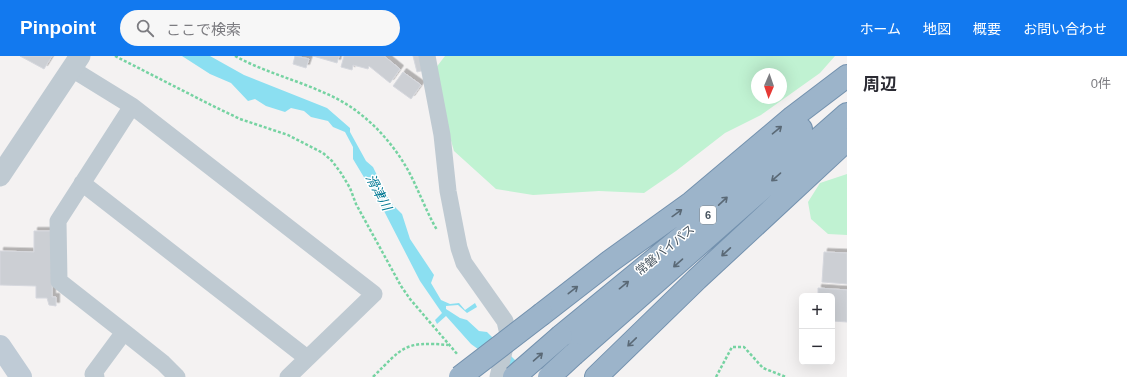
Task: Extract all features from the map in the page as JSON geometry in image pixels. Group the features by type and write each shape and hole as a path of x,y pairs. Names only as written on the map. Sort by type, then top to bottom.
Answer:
{"highway":[{"path":"461,369 542,314 609,262 691,203 793,117 847,76"},
{"name":"常磐バイパス","path":"514,377 561,336 705,218 847,86"},
{"name":"常磐バイパス","path":"548,377 847,114"},
{"path":"596,377 697,279 847,140"}],"main road":[{"path":"0,346 21,377"}],"street":[{"path":"427,56 442,135 448,191 459,248 464,263 505,321 508,334 498,377"},
{"path":"0,176 76,62 374,294 288,377"},
{"path":"132,106 58,221 59,282 163,363 177,377"},
{"path":"82,183 307,358"},
{"path":"96,377 93,374 124,332"}],"path":[{"path":"115,56 240,119 311,145 328,157 341,173 350,188 356,204 401,286 410,299 449,345 461,369"},
{"path":"235,56 273,74 328,94 348,105 372,123 391,145 409,172 438,231"},
{"path":"373,377 397,353 410,346 422,343 449,345"},
{"path":"716,377 732,347 744,347 763,368 786,377"}],"green space":[{"path":"445,56 835,56 820,73 787,96 787,68 751,68 751,104 776,104 761,115 725,133 676,171 644,193 599,191 533,195 496,189 454,151 440,102 435,69"},
{"path":"847,174 847,235 828,234 811,219 808,202 820,183"}],"water":[{"name":"滑津川","path":"182,56 210,56 244,75 327,108 350,128 350,132 366,161 373,167 390,202 402,214 410,239 434,275 431,283 441,300 450,304 459,303 465,310 475,303 477,307 467,313 458,305 446,306 446,309 460,318 467,320 479,331 487,332 532,377 516,377 471,344 446,316 437,324 435,320 442,313 420,281 383,209 353,159 353,147 345,132 333,127 328,121 311,117 304,111 291,108 285,112 266,106 255,99 248,101 231,83 210,74"}],"building":[{"path":"20,56 52,56 44,69"},
{"path":"295,56 309,59 306,68 293,64"},
{"path":"313,56 339,56 337,63"},
{"path":"344,56 384,56 400,69 390,83 369,66 368,69 353,65 352,70 341,67"},
{"path":"413,56 421,56 425,70 417,72"},
{"path":"403,72 421,85 411,99 393,86"},
{"path":"34,231 53,231 52,297 56,297 56,306 49,305 47,298 36,298 36,286 0,285 0,251 34,252"},
{"path":"824,252 847,253 847,284 822,282"},
{"path":"818,288 847,290 847,322 835,321 835,293 818,293"}]}
